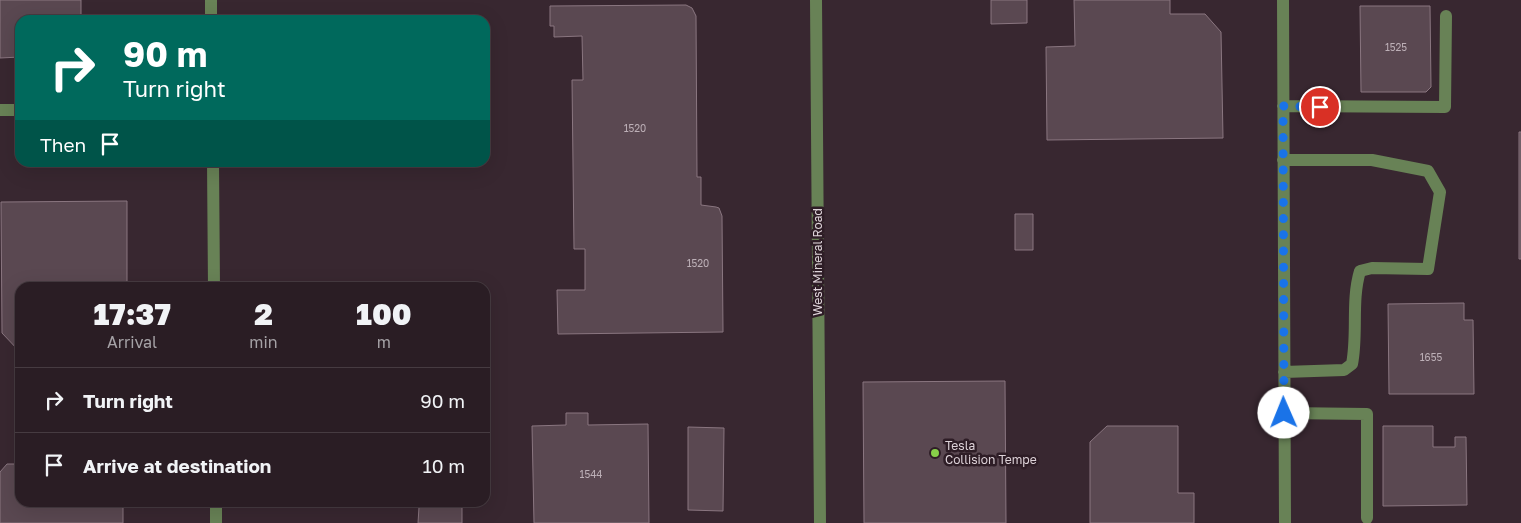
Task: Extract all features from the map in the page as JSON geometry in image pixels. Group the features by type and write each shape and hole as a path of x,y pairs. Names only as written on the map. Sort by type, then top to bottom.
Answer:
{"street":[{"path":"211,0 211,15"},
{"name":"West Mineral Road","path":"816,0 820,523"},
{"path":"1283,0 1285,523"},
{"path":"1283,106 1445,107 1446,16"},
{"path":"0,110 15,110"},
{"path":"1283,160 1372,160 1428,171 1440,192 1428,269 1372,268 1360,271 1356,284 1355,347 1352,364 1344,370 1284,372"},
{"path":"213,167 214,282"},
{"path":"1284,413 1367,414 1367,518"},
{"path":"216,507 216,523"}],"building":[{"path":"0,0 81,0 81,15 15,15 15,57 0,58"},
{"path":"991,0 1027,0 1027,23 991,24"},
{"path":"1074,0 1170,0 1170,14 1205,14 1221,32 1223,138 1047,140 1046,47 1075,46"},
{"path":"686,5 692,8 696,16 697,177 701,177 701,205 719,208 722,216 723,332 558,334 557,290 585,290 585,249 574,249 572,80 583,80 582,36 554,37 554,26 550,26 550,6"},
{"path":"1360,6 1430,6 1431,87 1426,92 1361,92"},
{"path":"1519,132 1521,132 1521,259 1519,259"},
{"path":"127,201 127,282 15,282 15,347 2,333 1,202"},
{"path":"1015,214 1033,214 1033,250 1015,250"},
{"path":"1464,303 1464,320 1473,320 1474,394 1389,394 1388,304"},
{"name":"Tesla Collision Tempe","path":"1005,381 1006,523 864,523 863,382"},
{"path":"566,413 588,413 588,425 648,424 649,523 534,523 532,426 566,425"},
{"path":"1107,426 1178,426 1178,493 1194,493 1194,523 1090,523 1090,442"},
{"path":"1383,426 1433,426 1433,447 1455,447 1455,437 1466,437 1467,505 1383,506"},
{"path":"688,427 724,428 723,511 688,510"},
{"path":"7,464 15,464 15,507 123,507 123,523 0,523 0,472"},
{"path":"419,507 462,507 462,523 418,523"}],"place":[{"name":"Tesla Collision Tempe","path":"935,453"}],"route":[{"path":"1284,413 1283,106 1320,107"}]}
